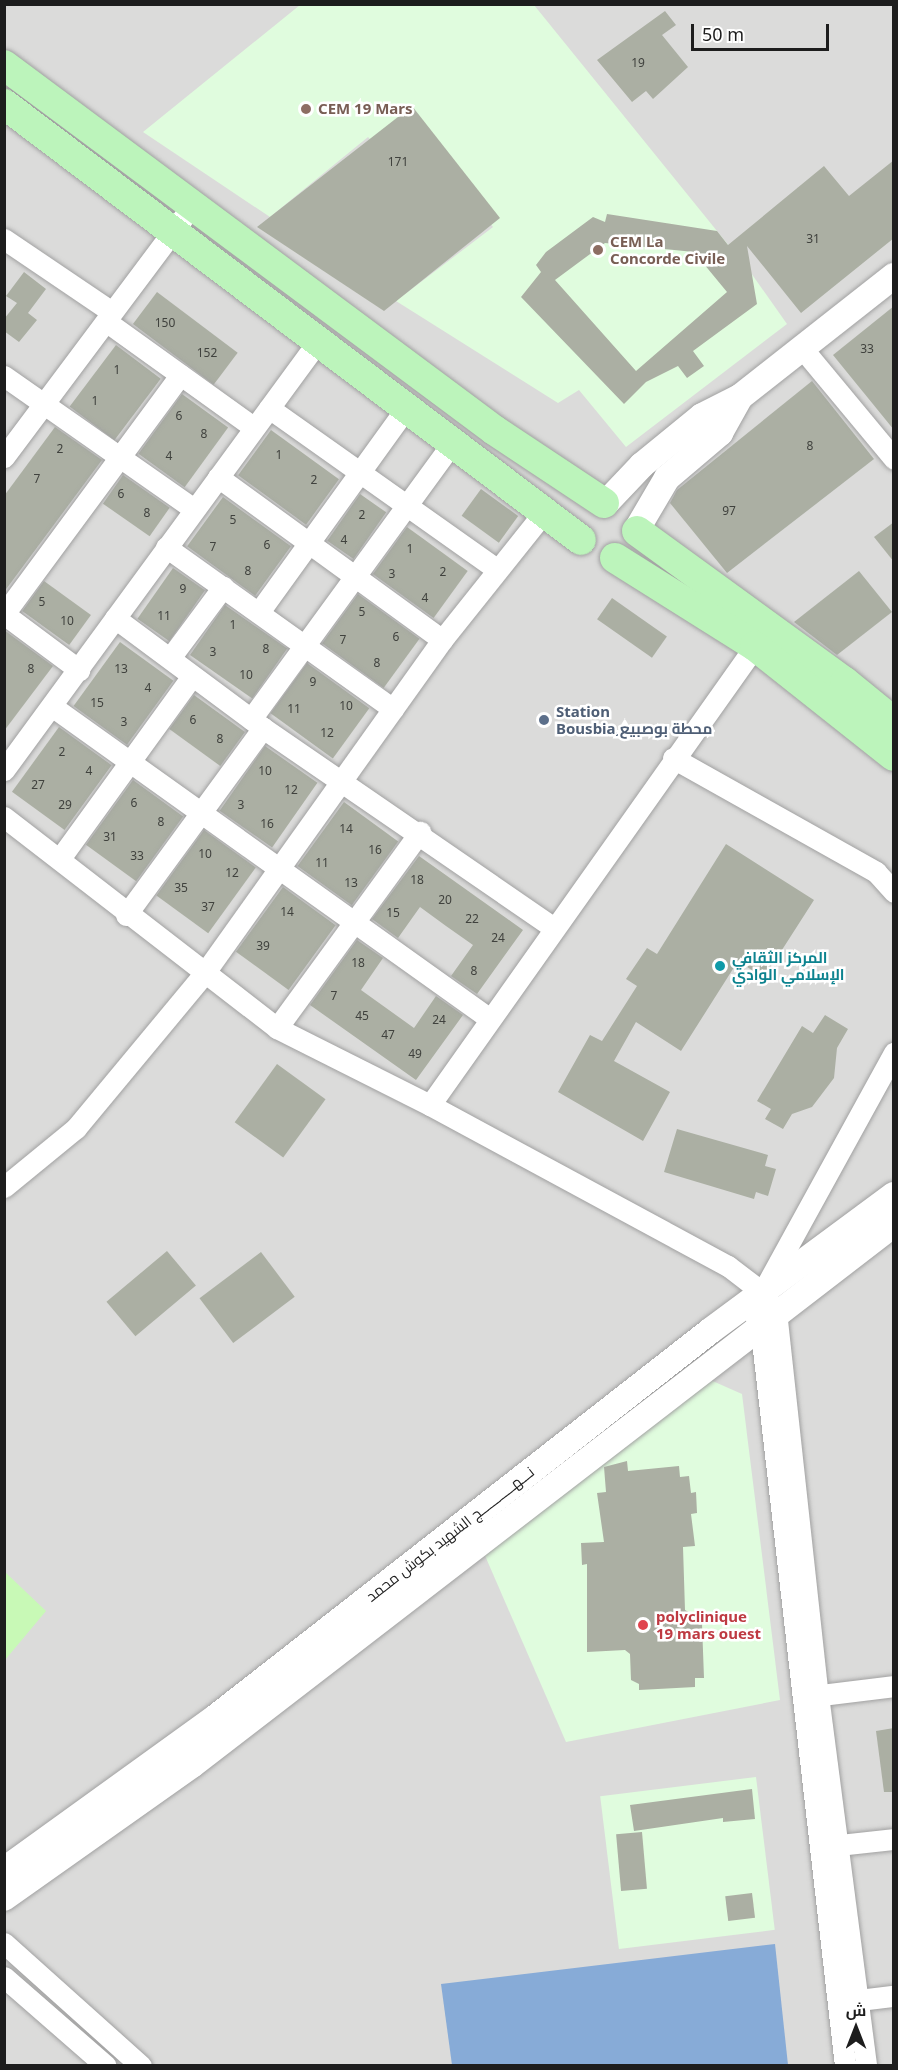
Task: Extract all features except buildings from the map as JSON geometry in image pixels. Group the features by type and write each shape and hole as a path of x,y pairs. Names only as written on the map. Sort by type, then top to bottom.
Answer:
{"main road":[{"path":"4,65 494,430 605,503 623,507 637,530 845,682 894,722"},
{"path":"4,104 175,230 581,540 591,554 615,558 755,646 894,756"},
{"path":"581,540 584,516 605,503"},
{"path":"615,558 633,545 637,530"}],"street":[{"path":"4,457 46,406 193,204"},
{"path":"6,244 110,317 180,375 253,427"},
{"path":"605,503 642,465 702,416 740,397 894,276"},
{"path":"4,770 12,744 53,707 253,427 320,340"},
{"path":"802,348 894,459"},
{"path":"79,670 4,614 123,457 180,375"},
{"path":"4,376 123,457 194,509"},
{"path":"637,530 667,478 720,433 740,397"},
{"path":"258,612 407,407"},
{"path":"269,408 496,569"},
{"path":"126,915 201,814 303,644 453,442"},
{"path":"218,477 352,577 442,640"},
{"path":"4,1186 76,1128 203,975 442,640 496,569 544,512"},
{"path":"166,547 393,709"},
{"path":"170,658 223,587"},
{"path":"115,618 257,723 420,832 553,927"},
{"path":"430,1106 553,927 755,646"},
{"path":"61,857 192,676"},
{"path":"53,707 276,870 353,921 490,1019"},
{"path":"673,758 876,872 894,892"},
{"path":"4,817 61,857 126,915 203,975 277,1028 658,1225 761,1307"},
{"path":"277,1028 420,832"},
{"path":"845,2066 810,1696 761,1307 894,1053"},
{"name":"نـــهـــــــــــج الشهيد بكوش محمد","path":"4,1899 192,1765 761,1307 894,1195"},
{"name":"نـــهـــــــــــج الشهيد بكوش محمد","path":"4,1870 216,1717 761,1307 894,1224"},
{"path":"810,1696 894,1686"},
{"path":"810,1696 838,1845 866,2066"},
{"path":"838,1845 894,1839"},
{"path":"4,1943 141,2066"},
{"path":"4,1977 106,2066"},
{"path":"859,2000 894,1996"}],"shaded area":[{"path":"5,5 893,5 893,2065 5,2065"},
{"name":"CEM La Concorde Civile","path":"300,5 534,5 751,273 787,324 626,447 579,390 558,403 396,301 493,227 431,147 399,171 368,137 270,217 143,132"},
{"name":"polyclinique 19 mars ouest","path":"708,1379 742,1394 780,1700 566,1742 483,1551"},
{"path":"756,1777 775,1930 619,1949 600,1796"},
{"path":"775,1944 788,2065 452,2065 441,1984"}],"sand":[{"path":"5,1572 46,1611 5,1660"}],"place":[{"name":"CEM 19 Mars","path":"306,109"},
{"name":"CEM La Concorde Civile","path":"598,250"},
{"name":"Station Bousbia,محطة بوصبيع","path":"544,720"},
{"name":"المركز الثقافي الإسلامي الوادي","path":"720,966"},
{"name":"polyclinique 19 mars ouest","path":"643,1625"}]}
